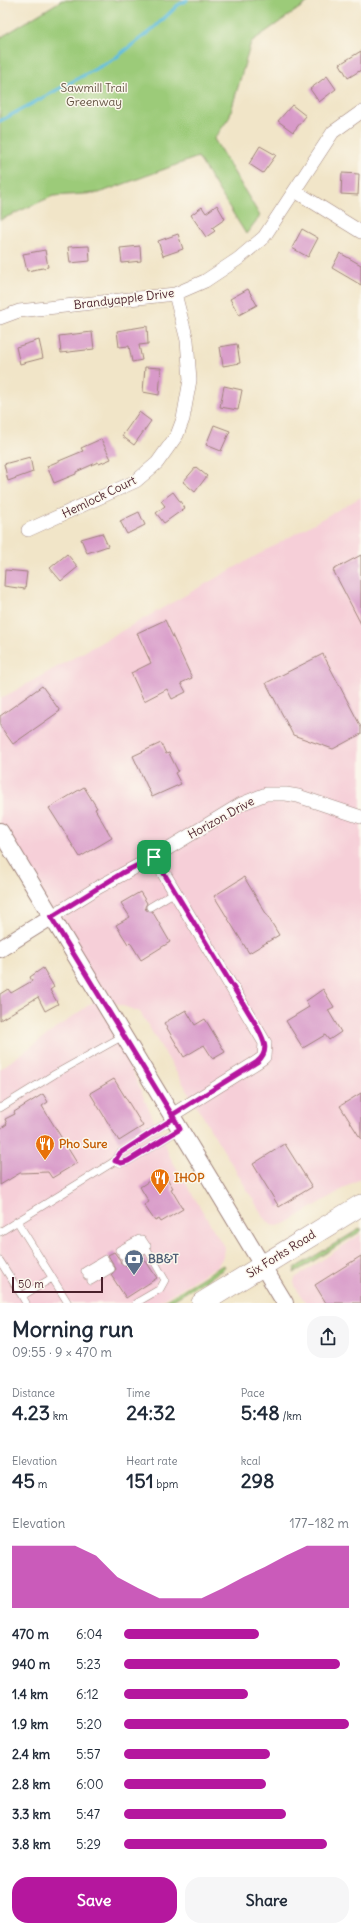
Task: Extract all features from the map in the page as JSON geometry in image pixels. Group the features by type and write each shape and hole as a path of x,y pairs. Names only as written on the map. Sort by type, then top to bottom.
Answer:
{"main road":[{"name":"Six Forks Road","path":"202,1303 361,1205"}],"street":[{"name":"Brandyapple Drive","path":"0,318 18,311 175,294 205,281 238,259 264,237 333,132 361,112"},
{"path":"295,191 361,232"},
{"name":"Hemlock Court","path":"28,530 136,481 157,463 177,435 183,419 190,380 187,340 175,294"},
{"name":"Horizon Drive","path":"51,917 110,880 154,857 241,804 266,794 286,794 298,796 361,816"},
{"path":"0,831 285,1303"},
{"path":"154,857 255,1023 265,1043 266,1050 264,1057 175,1121"},
{"path":"0,948 51,917"}],"lane":[{"path":"150,907 175,892"},
{"path":"0,1108 55,1074 123,1036"},
{"path":"0,1232 115,1161 120,1153 175,1121"},
{"path":"115,1161 121,1163 128,1161 175,1121"},
{"path":"17,1221 68,1303"},
{"path":"136,1303 160,1289 165,1280 148,1247 142,1239 139,1238 122,1255 148,1247"},
{"path":"0,1262 26,1303"},
{"path":"88,1276 108,1264 88,1276"},
{"path":"22,1296 52,1278"}],"shaded area":[{"path":"361,497 361,1178 287,1223 277,1226 271,1225 263,1216 140,1012 100,998 170,1157 224,1247 223,1257 218,1265 157,1303 0,1303 0,1069 100,997 0,831 0,699"},
{"path":"361,1234 361,1303 306,1303 297,1290 294,1282 295,1278"}],"green space":[{"name":"Sawmill Trail Greenway","path":"62,0 311,0 251,42 229,118 214,139 260,216 246,234 198,157 99,193 53,196 0,220 0,38"},
{"path":"361,1228 361,1231 294,1273 295,1268"},
{"path":"223,1265 225,1266 222,1270 168,1303 161,1303"}],"building":[{"path":"361,51 361,70 348,78 340,64"},
{"path":"327,76 336,89 319,102 310,89"},
{"path":"292,105 306,116 293,132 278,121"},
{"path":"260,146 276,155 263,173 249,164"},
{"path":"342,173 359,174 358,195 341,194"},
{"path":"217,205 225,219 212,228 215,231 206,237 191,215 202,207 206,213"},
{"path":"302,229 318,238 308,257 292,248"},
{"path":"178,234 183,249 163,256 158,241"},
{"path":"89,246 90,261 70,263 68,247"},
{"path":"140,246 141,261 122,263 120,248"},
{"path":"45,250 48,267 27,271 23,254"},
{"path":"340,253 361,265 361,285 332,268"},
{"path":"248,289 257,305 239,315 230,299"},
{"path":"147,326 148,344 139,345 142,360 132,362 129,346 119,347 117,331"},
{"path":"92,332 94,349 61,353 59,336"},
{"path":"39,340 43,358 20,364 16,347"},
{"path":"237,344 240,363 223,366 220,347"},
{"path":"145,367 161,368 159,395 143,392"},
{"path":"224,386 242,390 238,410 220,407"},
{"path":"139,412 151,421 134,445 122,436"},
{"path":"214,425 230,431 221,451 206,445"},
{"path":"101,439 111,459 99,464 98,462 76,472 76,474 54,483 47,466 83,451 81,448"},
{"path":"30,457 33,472 8,481 4,464"},
{"path":"196,467 207,476 195,492 183,482"},
{"path":"173,492 185,508 164,523 156,513 165,506 161,501"},
{"path":"139,512 145,525 127,534 120,521"},
{"path":"102,533 108,546 87,553 81,539"},
{"path":"67,554 78,567 61,581 50,568"},
{"path":"361,555 361,624 333,570"},
{"path":"5,570 27,572 25,589 4,586"},
{"path":"165,620 192,678 181,683 186,692 172,699 167,689 144,701 131,673 151,663 137,633"},
{"path":"323,654 361,727 361,734 333,749 293,735 266,683"},
{"path":"42,686 60,711 13,744 0,726 0,716"},
{"path":"161,743 166,754 169,753 178,771 175,773 181,784 152,797 133,756"},
{"path":"84,787 97,808 95,809 112,838 80,857 49,808"},
{"path":"244,877 279,935 249,953 214,896"},
{"path":"140,892 147,903 145,907 146,910 152,911 170,942 141,960 130,942 128,944 116,925 130,917 121,903"},
{"path":"43,968 54,987 50,990 58,1004 45,1011 38,997 0,1020 0,994 8,989 11,993 32,981 30,977"},
{"path":"323,989 334,1007 328,1010 341,1032 329,1040 325,1035 303,1048 286,1021 309,1007 306,1001"},
{"path":"186,1010 195,1025 205,1019 225,1052 213,1059 204,1045 184,1057 164,1023"},
{"path":"114,1079 143,1126 119,1141 90,1093"},
{"path":"361,1093 361,1139 340,1106"},
{"path":"43,1094 48,1102 42,1106 77,1163 52,1178 48,1172 20,1173 0,1185 0,1129 7,1124 5,1119 15,1114 14,1112"},
{"path":"285,1144 312,1187 279,1207 253,1164"},
{"name":"IHOP","path":"163,1172 183,1209 161,1222 159,1219 155,1221 144,1205 149,1202 140,1187"},
{"name":"BB&T","path":"114,1252 121,1264 124,1266 143,1257 157,1278 126,1298 111,1275 116,1269 108,1255"},
{"path":"361,1256 361,1303 326,1303 315,1285"}],"waterway":[{"path":"0,121 114,59 153,29 178,5 187,0"}],"place":[{"name":"Pho Sure","path":"45,1161"},
{"name":"IHOP","path":"160,1195"},
{"name":"BB&T","path":"134,1276"}],"route":[{"path":"154,857 122,873 51,917 123,1036 174,1118 180,1129 128,1161 118,1162 115,1161 116,1157 120,1153 174,1118 172,1115 257,1062 264,1057 266,1050 265,1043 255,1023 154,857"}]}
